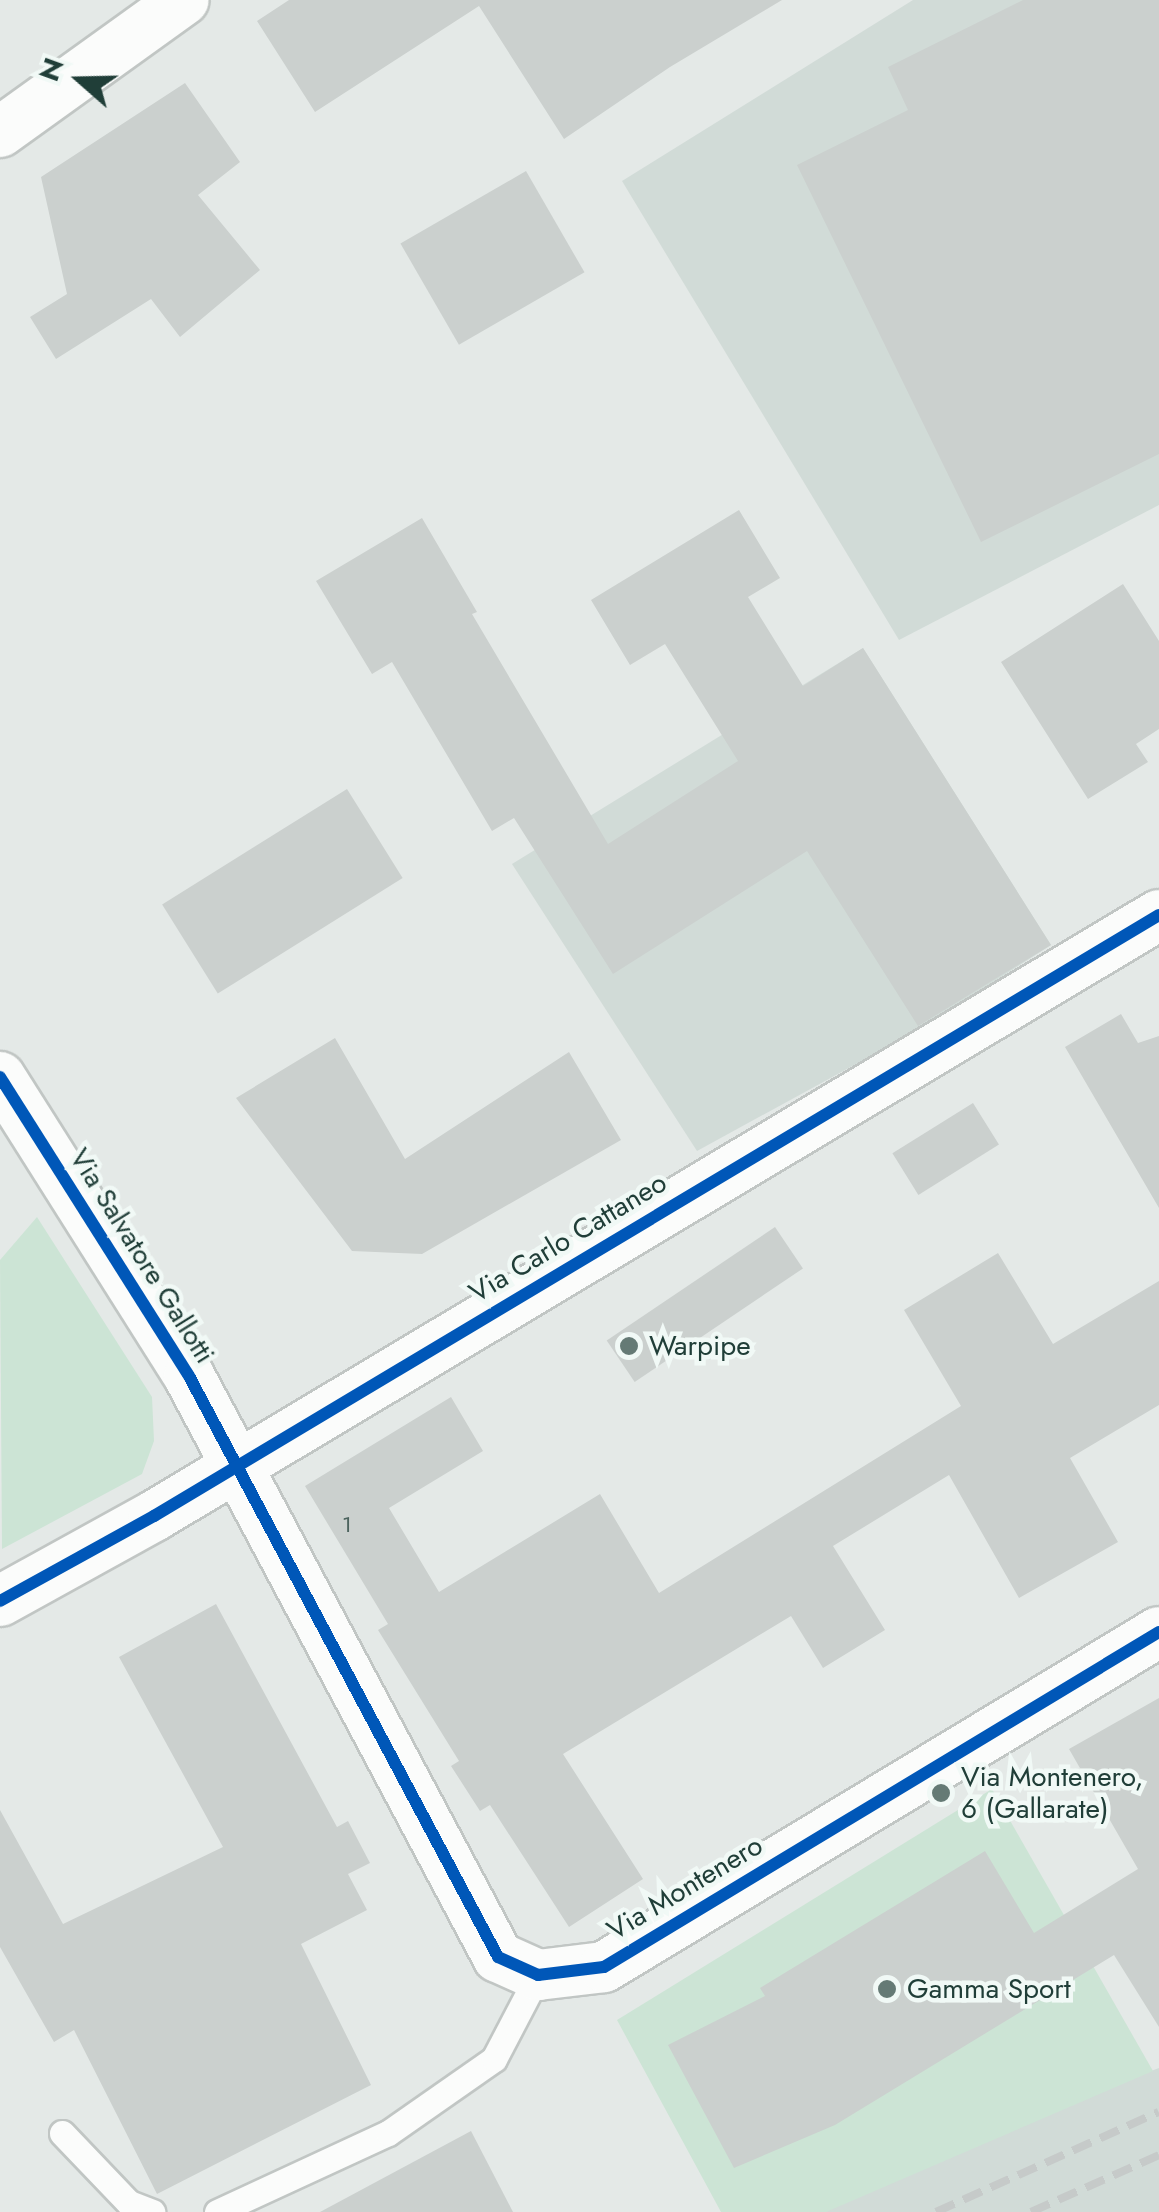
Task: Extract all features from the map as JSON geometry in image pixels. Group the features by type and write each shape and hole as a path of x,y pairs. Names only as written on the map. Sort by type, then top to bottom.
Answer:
{"street":[{"path":"0,132 184,0"},
{"name":"Via Carlo Cattaneo","path":"0,1601 236,1465 1159,915"},
{"name":"Via Salvatore Gallotti","path":"0,1077 189,1376 236,1465"},
{"path":"236,1465 498,1957 538,1975"},
{"name":"Via Montenero","path":"538,1975 604,1967 1159,1632"}],"lane":[{"path":"217,2212 388,2132 494,2059 538,1975"},
{"path":"62,2133 129,2203 152,2212"}],"shaded area":[{"path":"913,0 1159,0 1159,505 899,640 622,181"},
{"path":"863,648 1051,945 920,1029 697,1151 512,864"},
{"path":"1159,2068 1159,2212 817,2212 955,2146"}],"green space":[{"path":"37,1217 152,1397 154,1441 142,1474 2,1549 0,1260"},
{"name":"Gamma Sport","path":"992,1789 1153,2071 826,2212 721,2212 617,2020"}],"building":[{"path":"289,0 782,0 670,67 564,139 479,6 315,112 257,21"},
{"path":"1023,0 1159,0 1159,454 981,542 797,165 908,110 888,67"},
{"path":"185,83 240,162 198,195 260,270 180,337 151,299 56,359 30,317 67,294 41,177"},
{"path":"526,171 584,272 459,345 400,244"},
{"path":"739,510 780,578 748,597 803,686 863,648 1051,945 918,1026 807,851 613,974 514,818 492,831 392,662 372,674 316,581 422,518 477,612 472,614 608,844 738,761 665,644 630,665 591,600"},
{"path":"1123,584 1159,641 1159,729 1136,744 1148,762 1088,799 1001,662"},
{"path":"347,789 403,878 218,994 162,905"},
{"path":"1121,1014 1138,1043 1159,1036 1159,1208 1065,1047"},
{"path":"335,1038 405,1159 569,1052 621,1140 422,1254 352,1251 236,1098"},
{"path":"973,1103 999,1145 918,1195 892,1153"},
{"path":"775,1227 803,1268 635,1382 607,1341"},
{"path":"998,1253 1053,1344 1159,1281 1159,1405 1070,1458 1118,1542 1019,1598 949,1475 833,1546 885,1630 823,1668 791,1616 563,1754 643,1879 569,1927 490,1805 480,1811 451,1766 459,1761 378,1630 388,1624 305,1486 451,1397 483,1451 389,1508 439,1592 600,1494 659,1593 961,1406 904,1310"},
{"path":"216,1604 337,1827 348,1821 370,1863 348,1874 367,1910 301,1944 371,2085 157,2194 74,2030 54,2042 0,1947 0,1810 63,1924 223,1847 119,1657"},
{"path":"1159,1698 1159,2027 1114,1955 835,2125 734,2168 668,2045 765,1996 760,1988 985,1851 1034,1933 1138,1869 1069,1749"},
{"path":"471,2131 513,2212 320,2212"}],"railway":[{"path":"936,2212 1159,2112"},
{"path":"1031,2212 1159,2155"}],"cycle path":[{"path":"0,1601 154,1516 1159,915"},
{"path":"0,1077 189,1376 498,1957 538,1975 604,1967 1159,1632"}],"place":[{"name":"Warpipe","path":"629,1346"},
{"name":"Via Montenero, 6 (Gallarate)","path":"941,1793"},
{"name":"Gamma Sport","path":"887,1989"}]}
